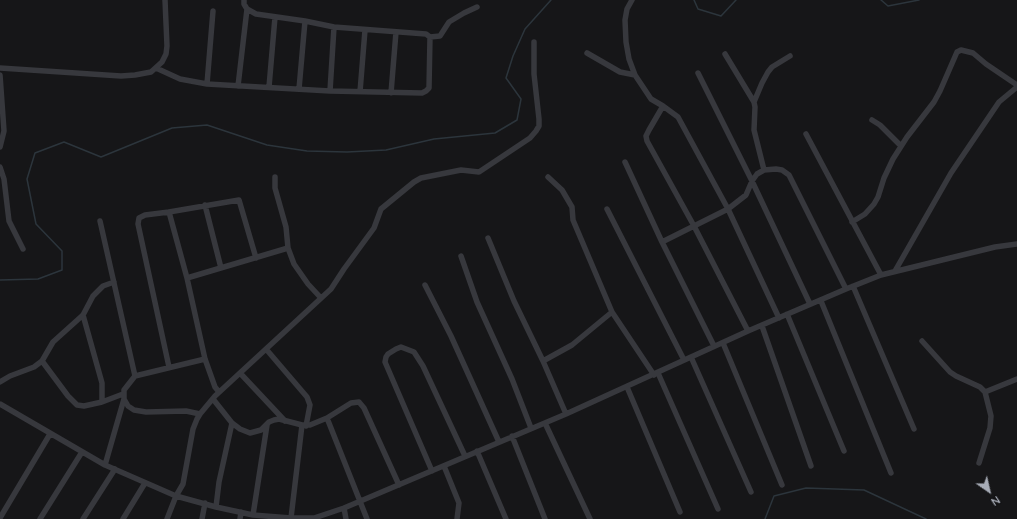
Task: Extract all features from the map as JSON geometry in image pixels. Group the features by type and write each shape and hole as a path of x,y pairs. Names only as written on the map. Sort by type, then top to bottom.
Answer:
{"street":[{"path":"161,0 166,14"},
{"path":"0,68 121,76 145,74 156,68 162,62 166,54 165,0"},
{"path":"244,0 244,4 247,9 256,14 306,21 334,27 426,34 430,37 440,36 445,26 449,22 477,7"},
{"path":"632,0 627,9 625,20 626,42 629,59 635,74 651,99 678,117 728,209 779,318"},
{"path":"238,86 247,9"},
{"path":"207,84 213,10"},
{"path":"269,87 275,17"},
{"path":"299,89 306,21"},
{"path":"330,91 334,27"},
{"path":"360,92 365,30"},
{"path":"392,93 396,32"},
{"path":"156,68 180,79 207,84 330,91 422,93 429,88 430,37"},
{"path":"168,519 176,496 183,484 193,429 200,414 219,392 331,288 374,228 381,208 421,178 461,170 479,172 530,138 539,126 534,74 534,42"},
{"path":"852,222 865,214 874,204 878,197 884,178 901,146 934,102 940,91 956,52 961,50 973,52 986,64 1017,86 999,102 951,174 895,271"},
{"path":"587,53 620,72 635,74"},
{"path":"725,54 754,102"},
{"path":"764,170 754,130 754,102 768,72 772,67 790,56"},
{"path":"698,73 752,181 810,304"},
{"path":"0,75 4,131 0,147"},
{"path":"663,106 648,130 646,136 647,141 694,226 748,331"},
{"path":"872,120 880,125 901,146"},
{"path":"806,134 881,275"},
{"path":"625,162 662,242 714,346"},
{"path":"0,166 4,179 9,221 23,249"},
{"path":"662,242 728,209 746,194 757,174 764,170 776,168 789,175 846,289"},
{"path":"275,177 275,188 286,226 288,248 294,264 308,284 321,298"},
{"path":"548,177 562,190 572,207 573,220 612,312 656,374 718,509"},
{"path":"169,367 137,221 139,218 145,215 239,200 256,258"},
{"path":"205,205 221,268"},
{"path":"607,209 684,360"},
{"path":"169,212 187,278 205,359 215,387 219,392"},
{"path":"100,221 135,376"},
{"path":"488,238 514,302 543,361 566,414"},
{"path":"0,404 105,465 176,496 253,515 279,518 314,518 344,508 566,414 656,374 714,346 881,275 995,247 1017,244"},
{"path":"187,278 288,248"},
{"path":"460,256 477,302 512,379 531,428"},
{"path":"0,382 10,376 34,368 42,361 53,342 83,315 93,296 103,286 114,282"},
{"path":"425,285 451,336 499,442"},
{"path":"853,286 914,429"},
{"path":"821,301 891,473"},
{"path":"543,361 572,345 612,312"},
{"path":"788,314 844,451"},
{"path":"83,315 102,383 102,402"},
{"path":"762,326 811,466"},
{"path":"922,341 950,372 980,387 985,392 991,416 990,428 979,463"},
{"path":"723,343 782,485"},
{"path":"432,471 385,362 388,354 396,349 401,347 414,352 423,366 465,456"},
{"path":"266,349 307,397 310,405 304,425 290,518"},
{"path":"691,357 751,492"},
{"path":"105,465 124,390 135,376 205,359"},
{"path":"42,361 68,396 77,405 84,406 123,397"},
{"path":"240,373 286,422"},
{"path":"985,392 1017,378"},
{"path":"627,387 680,512"},
{"path":"123,397 128,406 134,410 146,412 186,411 200,414"},
{"path":"213,399 232,423 240,429 250,433 256,432 274,420 304,425 314,424 351,403 359,402 399,485"},
{"path":"327,418 367,519"},
{"path":"546,422 590,519"},
{"path":"216,507 219,482 232,423"},
{"path":"253,515 267,425"},
{"path":"0,518 50,434"},
{"path":"512,436 545,519"},
{"path":"477,451 506,519"},
{"path":"40,519 82,452"},
{"path":"444,466 459,503 457,519"},
{"path":"83,519 115,469"},
{"path":"123,519 145,482"},
{"path":"202,519 205,503"},
{"path":"344,508 346,519"},
{"path":"240,519 241,512"}],"waterway":[{"path":"0,280 38,279 62,270 62,251 36,224 27,179 35,153 64,142 101,157 172,128 207,125 267,145 307,151 347,152 386,150 434,139 495,133 517,120 521,99 506,78 513,56 525,29 551,0"},
{"path":"694,0 698,9 721,16 736,0"},
{"path":"881,0 888,6 919,0"},
{"path":"765,519 774,496 806,488 864,490 926,519"}]}
